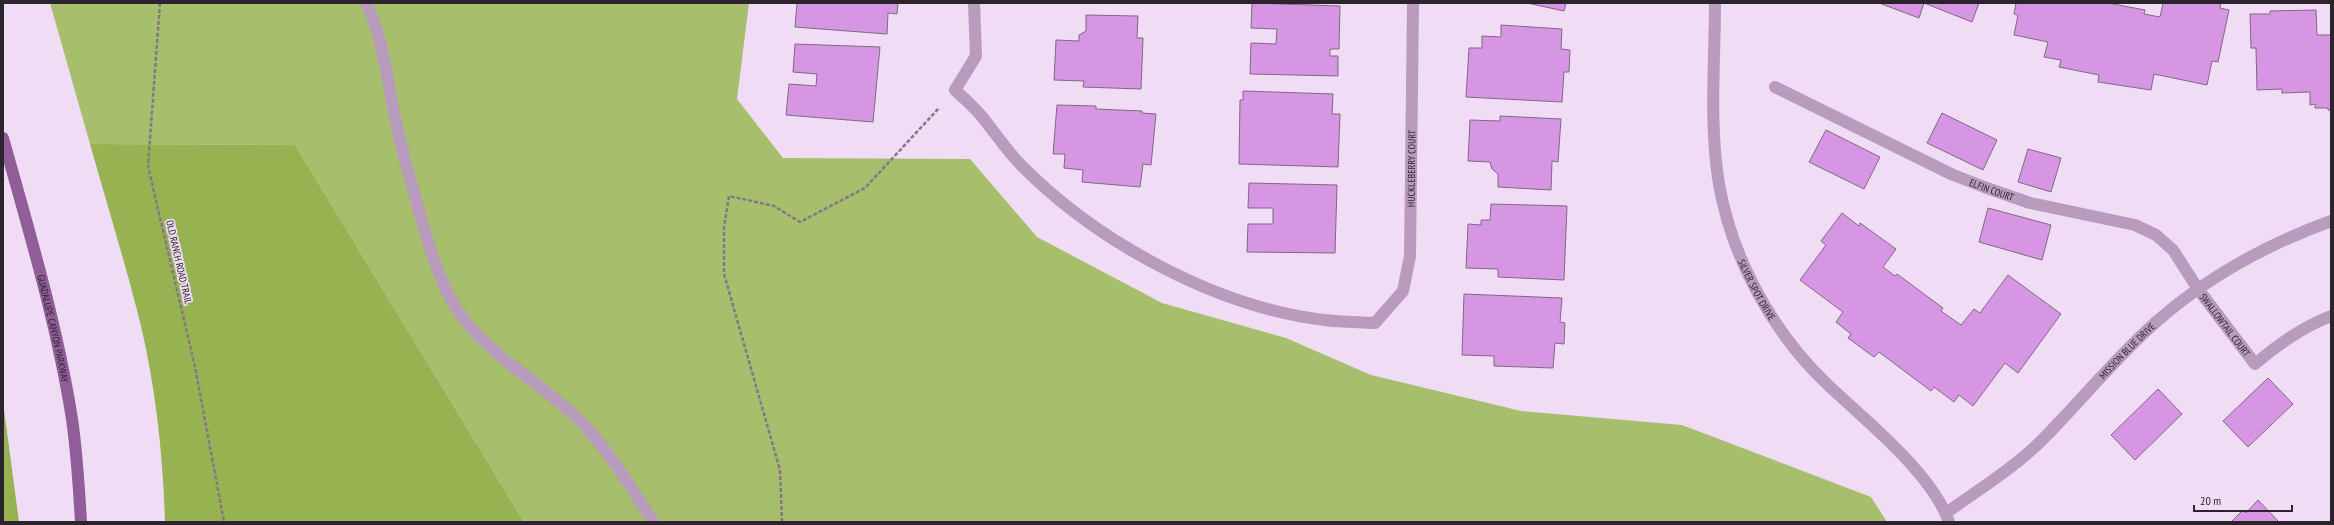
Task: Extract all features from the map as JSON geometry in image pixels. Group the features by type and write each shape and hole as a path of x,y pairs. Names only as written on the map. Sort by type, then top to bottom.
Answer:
{"main road":[{"name":"GUADALUPE CANYON PARKWAY","path":"3,138 42,280 65,381 76,455 81,522"}],"street":[{"path":"366,3 375,22 384,54 399,136 427,239 439,276 452,302 468,326 492,348 548,392 578,418 604,448 653,522"},
{"path":"956,90 976,56 974,3"},
{"name":"HUCKLEBERRY COURT","path":"956,90 983,118 1021,165 1062,203 1109,237 1161,268 1219,292 1272,310 1323,320 1375,323 1403,291 1410,256 1413,3"},
{"name":"SILVER SPOT DRIVE","path":"1715,3 1715,131 1720,184 1732,234 1753,285 1781,330 1815,373 1890,442 1922,478 1947,518 1957,522"},
{"name":"ELFIN COURT","path":"1775,87 1951,174 1984,187 2030,203 2135,224 2156,235 2173,250 2198,289"},
{"name":"MISSION BLUE DRIVE","path":"1947,518 2041,441 2117,359 2156,321 2198,289 2244,260 2295,234 2331,220"},
{"name":"SWALLOWTAIL COURT","path":"2198,289 2255,364 2283,341 2309,325 2331,316"}],"path":[{"name":"OLD RANCH ROAD TRAIL","path":"160,3 148,166 196,367 224,522"},
{"path":"782,522 780,470 724,274 724,228 729,196 774,206 800,222 865,188 956,90"}],"green space":[{"path":"50,3 749,3 737,99 783,158 970,159 1037,237 1162,303 1286,338 1371,375 1521,411 1682,425 1871,497 1887,522 524,522 295,145 90,144"},
{"path":"90,144 295,145 524,522 165,522 163,473 151,374 141,326 129,280"},
{"path":"3,402 19,522 3,522"}],"building":[{"path":"797,3 898,3 897,14 888,13 887,34 795,27"},
{"path":"1252,3 1340,6 1339,49 1330,49 1330,56 1338,56 1338,76 1250,74 1251,43 1276,44 1277,29 1251,28"},
{"path":"1527,3 1566,3 1564,11"},
{"path":"1879,3 1924,3 1919,18"},
{"path":"1924,3 1979,3 1972,22"},
{"path":"2016,3 2108,3 2145,10 2144,14 2160,17 2163,3 2221,3 2220,8 2229,10 2218,62 2212,61 2207,85 2154,74 2151,90 2098,82 2099,75 2059,67 2061,60 2044,57 2048,42 2014,35 2018,15 2014,14"},
{"path":"2316,10 2317,35 2330,35 2331,32 2331,110 2328,110 2328,108 2315,108 2315,104 2310,105 2310,92 2282,93 2282,89 2257,90 2256,48 2251,48 2250,14 2270,14 2270,11"},
{"path":"1086,15 1138,16 1137,38 1143,38 1141,89 1083,87 1084,81 1054,80 1056,40 1079,41 1079,35 1086,31"},
{"path":"1501,25 1562,29 1561,49 1570,50 1569,72 1564,72 1562,102 1466,97 1469,48 1482,48 1482,36 1501,37"},
{"path":"795,44 880,47 873,122 786,115 789,84 816,86 817,74 793,72"},
{"path":"1243,91 1333,94 1332,114 1340,114 1338,167 1239,164 1240,100 1243,100"},
{"path":"1057,105 1096,106 1096,109 1142,111 1142,113 1156,114 1151,165 1143,164 1140,187 1082,182 1083,170 1064,168 1065,154 1053,154"},
{"path":"1942,113 1997,140 1983,170 1927,143"},
{"path":"1500,116 1561,119 1558,162 1552,161 1551,190 1498,187 1498,174 1492,169 1490,162 1468,161 1470,120 1500,121"},
{"path":"1826,130 1880,157 1864,189 1809,162"},
{"path":"2028,149 2061,158 2051,192 2018,182"},
{"path":"1249,183 1337,185 1335,253 1247,252 1248,224 1273,224 1273,208 1248,208"},
{"path":"1491,204 1567,206 1564,280 1498,277 1498,269 1466,268 1468,224 1481,225 1481,220 1490,220"},
{"path":"1988,208 2051,225 2042,260 1979,242"},
{"path":"1842,213 1859,226 1860,223 1896,249 1883,267 1895,276 1897,274 1943,308 1941,311 1961,325 1974,309 1980,313 2008,275 2061,314 2018,373 2005,363 1973,406 1959,395 1954,402 1934,387 1931,391 1879,352 1874,357 1848,338 1851,334 1836,322 1843,312 1800,280 1826,245 1821,241"},
{"path":"1464,294 1562,298 1560,322 1565,323 1564,344 1555,343 1553,368 1494,366 1494,356 1462,355"},
{"path":"2268,378 2293,404 2248,447 2223,421"},
{"path":"2158,389 2182,414 2135,460 2111,435"},
{"path":"2258,500 2279,522 2231,522 2243,510 2246,513"}]}
